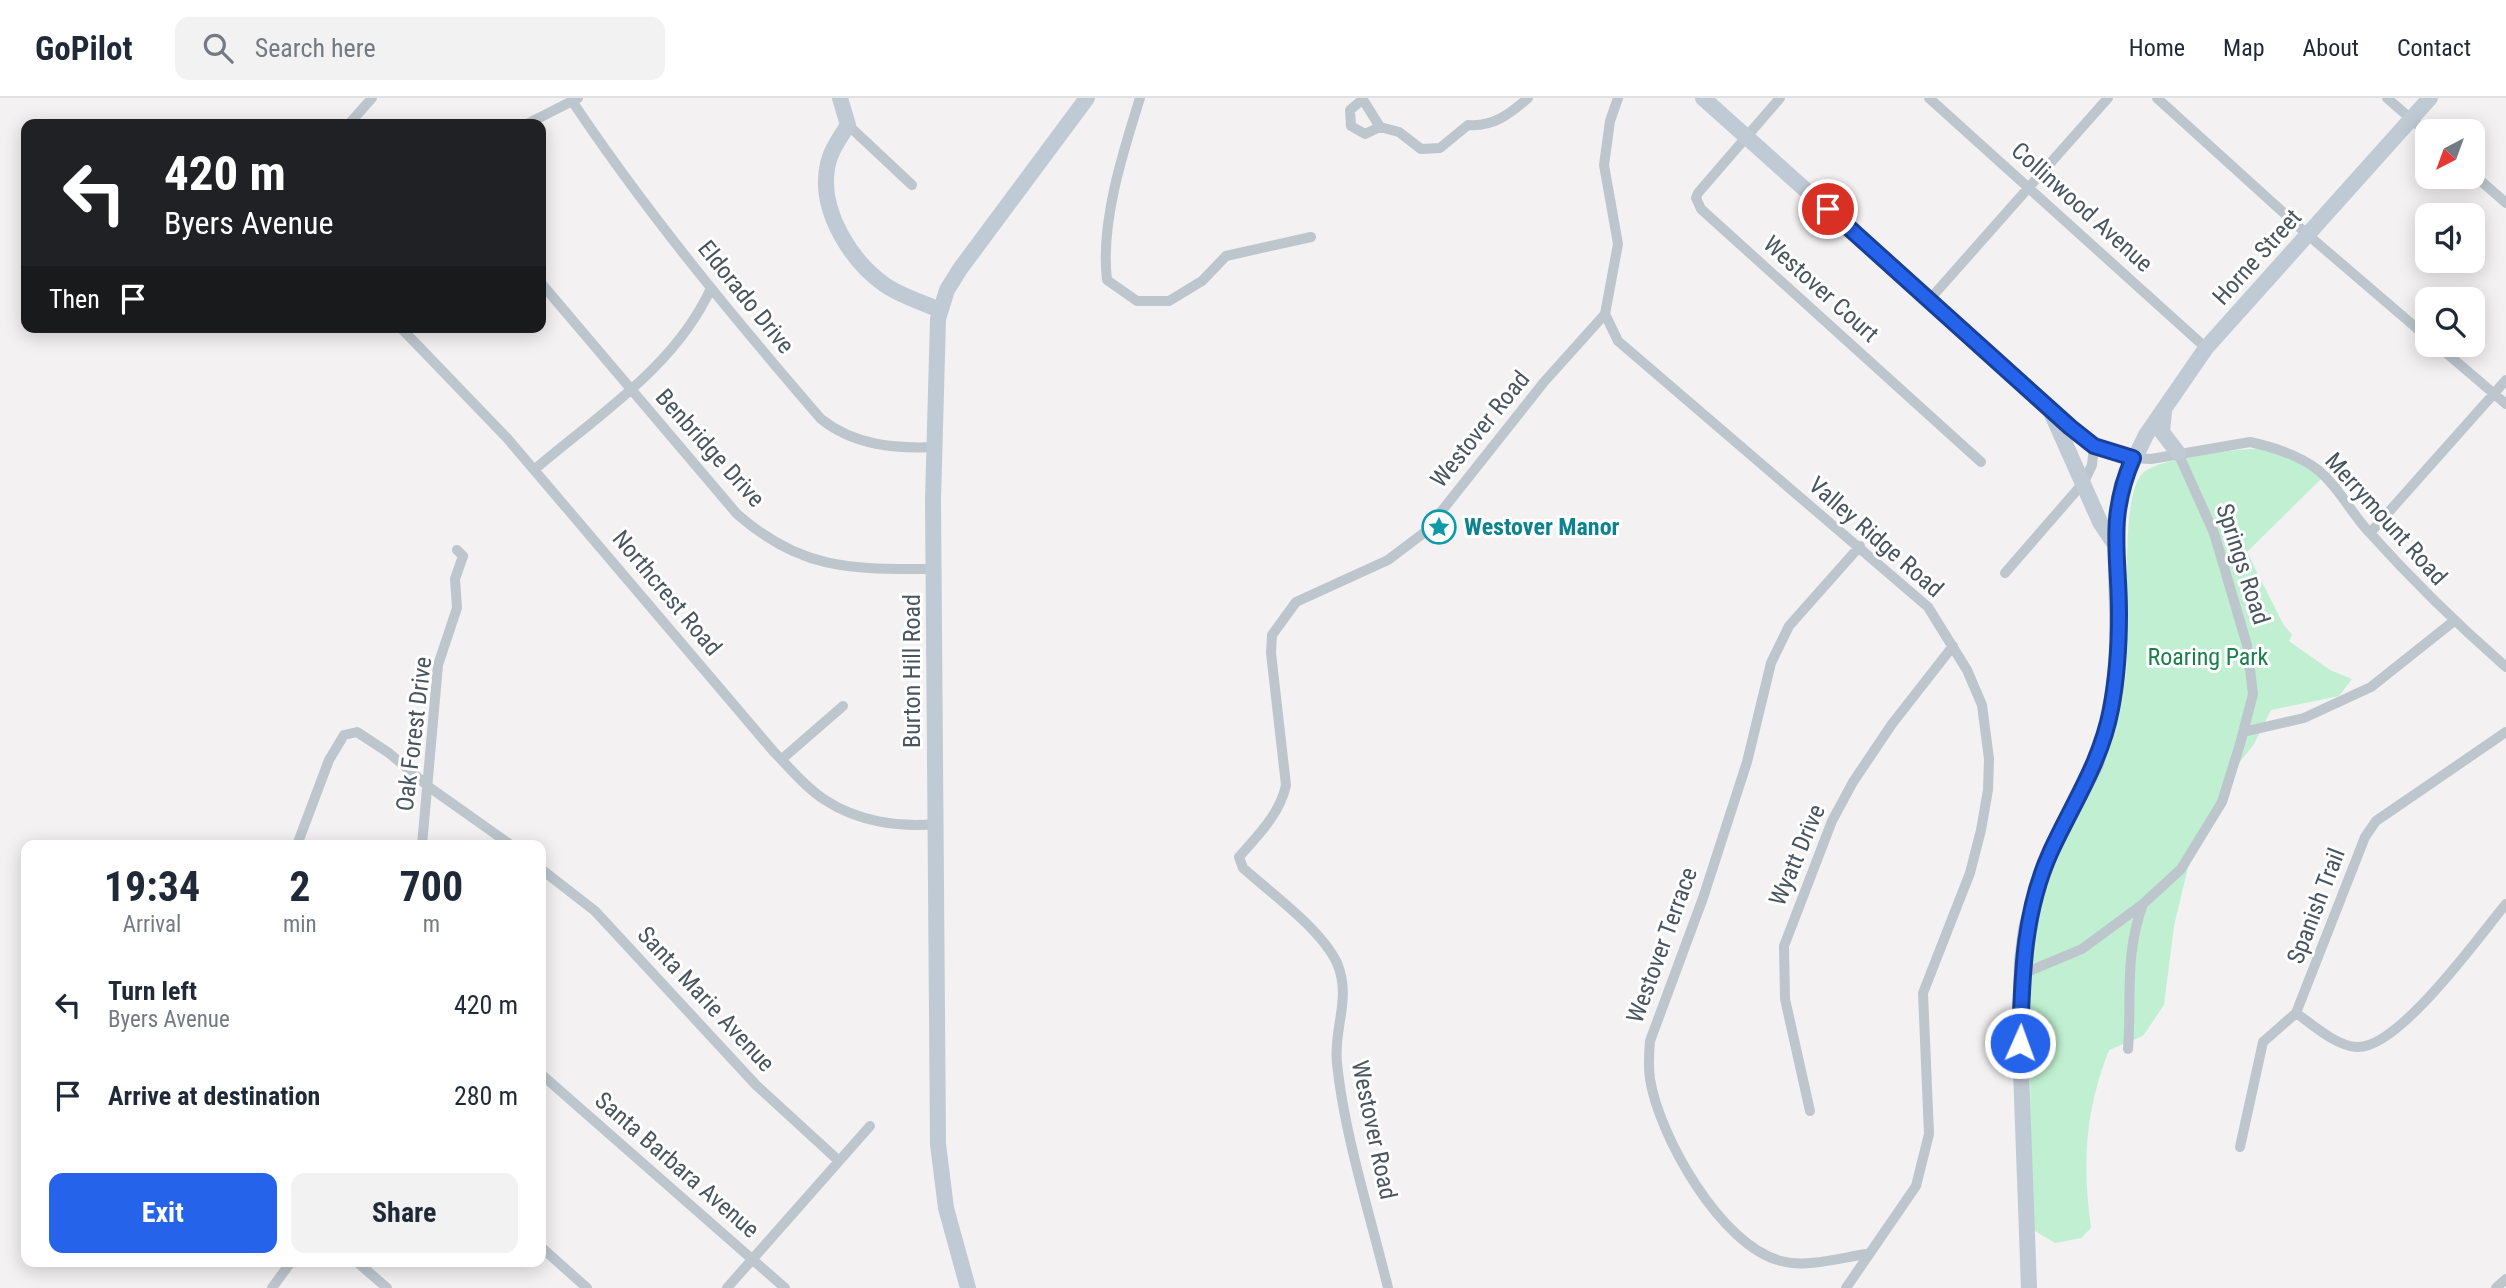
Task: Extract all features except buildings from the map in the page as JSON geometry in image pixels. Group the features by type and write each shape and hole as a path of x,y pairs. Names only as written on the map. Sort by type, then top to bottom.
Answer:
{"street":[{"path":"353,119 372,98"},
{"path":"840,98 848,125 912,185"},
{"name":"Burton Hill Road","path":"968,1288 946,1208 938,1144 933,569 939,310 960,269 1087,98"},
{"path":"1140,98 1123,151 1104,252 1107,280 1137,301 1169,301 1202,281 1226,256 1311,237"},
{"path":"1380,127 1362,99 1350,110 1351,126 1365,134 1380,127 1399,132 1420,149 1440,148 1468,125 1499,121 1528,98"},
{"path":"1605,314 1618,244 1604,165 1610,121 1618,98"},
{"path":"1703,98 2094,446 2133,458"},
{"path":"1747,137 1780,98"},
{"name":"Collinwood Avenue","path":"1929,98 2206,348"},
{"path":"1930,299 2108,98"},
{"path":"2157,98 2415,327"},
{"path":"2388,98 2415,122"},
{"name":"Horne Street","path":"2029,1288 2020,1043 2026,929 2051,851 2096,764 2110,712 2119,644 2114,543 2117,507 2133,458 2206,348 2430,98"},
{"path":"537,119 575,100"},
{"name":"Eldorado Drive","path":"575,100 618,171 711,288 821,419 832,428 878,445 903,449 935,447"},
{"path":"848,125 833,149 826,182 832,215 842,237 859,261 884,285 939,310"},
{"name":"Westover Court","path":"1747,137 1698,193 1696,198 1701,209 1981,462"},
{"path":"2485,185 2506,203"},
{"path":"534,470 629,389 682,338 711,288"},
{"name":"Benbridge Drive","path":"546,289 737,514 791,551 834,566 933,569"},
{"name":"Valley Ridge Road","path":"1605,314 1618,341 1928,607 1953,646 1982,705 1989,760 1988,790 1970,873 1923,993 1929,1135 1916,1186 1846,1288"},
{"name":"Westover Road","path":"1388,1288 1336,1060 1344,1008 1336,961 1317,937 1243,868 1240,857 1273,816 1283,800 1286,785 1271,653 1272,635 1296,602 1388,559 1425,532 1544,382 1605,314"},
{"name":"Northcrest Road","path":"406,333 534,470 782,759 826,801 850,812 901,825 936,824"},
{"path":"2451,357 2506,404"},
{"path":"2370,533 2506,380"},
{"path":"2050,409 2059,436 2084,482 2100,522 2114,543"},
{"path":"2164,410 2162,432 2178,453"},
{"name":"Merrymount Road","path":"2133,458 2250,442 2292,455 2322,473 2370,533 2431,601 2506,667"},
{"path":"2005,573 2084,482 2092,465 2094,446"},
{"name":"Springs Road","path":"2022,974 2082,949 2143,904 2181,869 2222,802 2243,732 2253,694 2240,613 2214,533 2178,453"},
{"name":"Westover Terrace","path":"1860,546 1789,626 1771,663 1739,787 1703,898 1650,1041 1649,1065 1650,1080 1672,1142 1710,1205 1738,1235 1764,1254 1793,1263 1867,1254"},
{"name":"Oak Forest Drive","path":"423,840 438,665 457,608 455,579 463,556 457,550"},
{"path":"2243,732 2304,718 2371,687 2454,621"},
{"name":"Wyatt Drive","path":"1810,1111 1785,999 1784,946 1832,821 1853,782 1892,724 1953,646"},
{"path":"782,759 843,706"},
{"path":"299,840 329,760 344,735 357,732 504,840"},
{"name":"Spanish Trail","path":"2240,1147 2263,1042 2296,1013 2365,837 2376,821 2506,732"},
{"name":"Santa Marie Avenue","path":"546,873 595,911 757,1085 839,1161"},
{"name":"Springs Road","path":"2128,1049 2130,954 2133,933 2143,904"},
{"path":"2296,1013 2344,1045 2365,1046 2389,1034 2429,998 2506,904"},
{"name":"Santa Barbara Avenue","path":"546,1078 785,1288"},
{"path":"727,1288 870,1126"},
{"path":"546,1251 587,1288"},
{"path":"272,1288 287,1267"},
{"path":"363,1267 387,1288"},
{"path":"2496,1288 2506,1279"}],"green space":[{"name":"Roaring Park","path":"2265,448 2309,466 2322,478 2247,552 2283,624 2292,635 2289,641 2330,670 2352,679 2339,696 2271,710 2254,744 2236,767 2190,859 2174,926 2164,1005 2143,1036 2109,1050 2101,1072 2090,1116 2086,1159 2091,1228 2081,1238 2055,1243 2030,1228 2028,959 2035,921 2045,890 2098,768 2120,706 2126,673 2128,538 2135,488 2142,474 2164,463 2200,455"}],"place":[{"name":"Westover Manor","path":"1439,527"}],"route":[{"path":"1828,209 2070,427 2094,446 2133,458 2122,485 2115,527 2119,612 2117,676 2105,736 2096,764 2051,851 2026,929 2022,961 2020,1043"}]}
